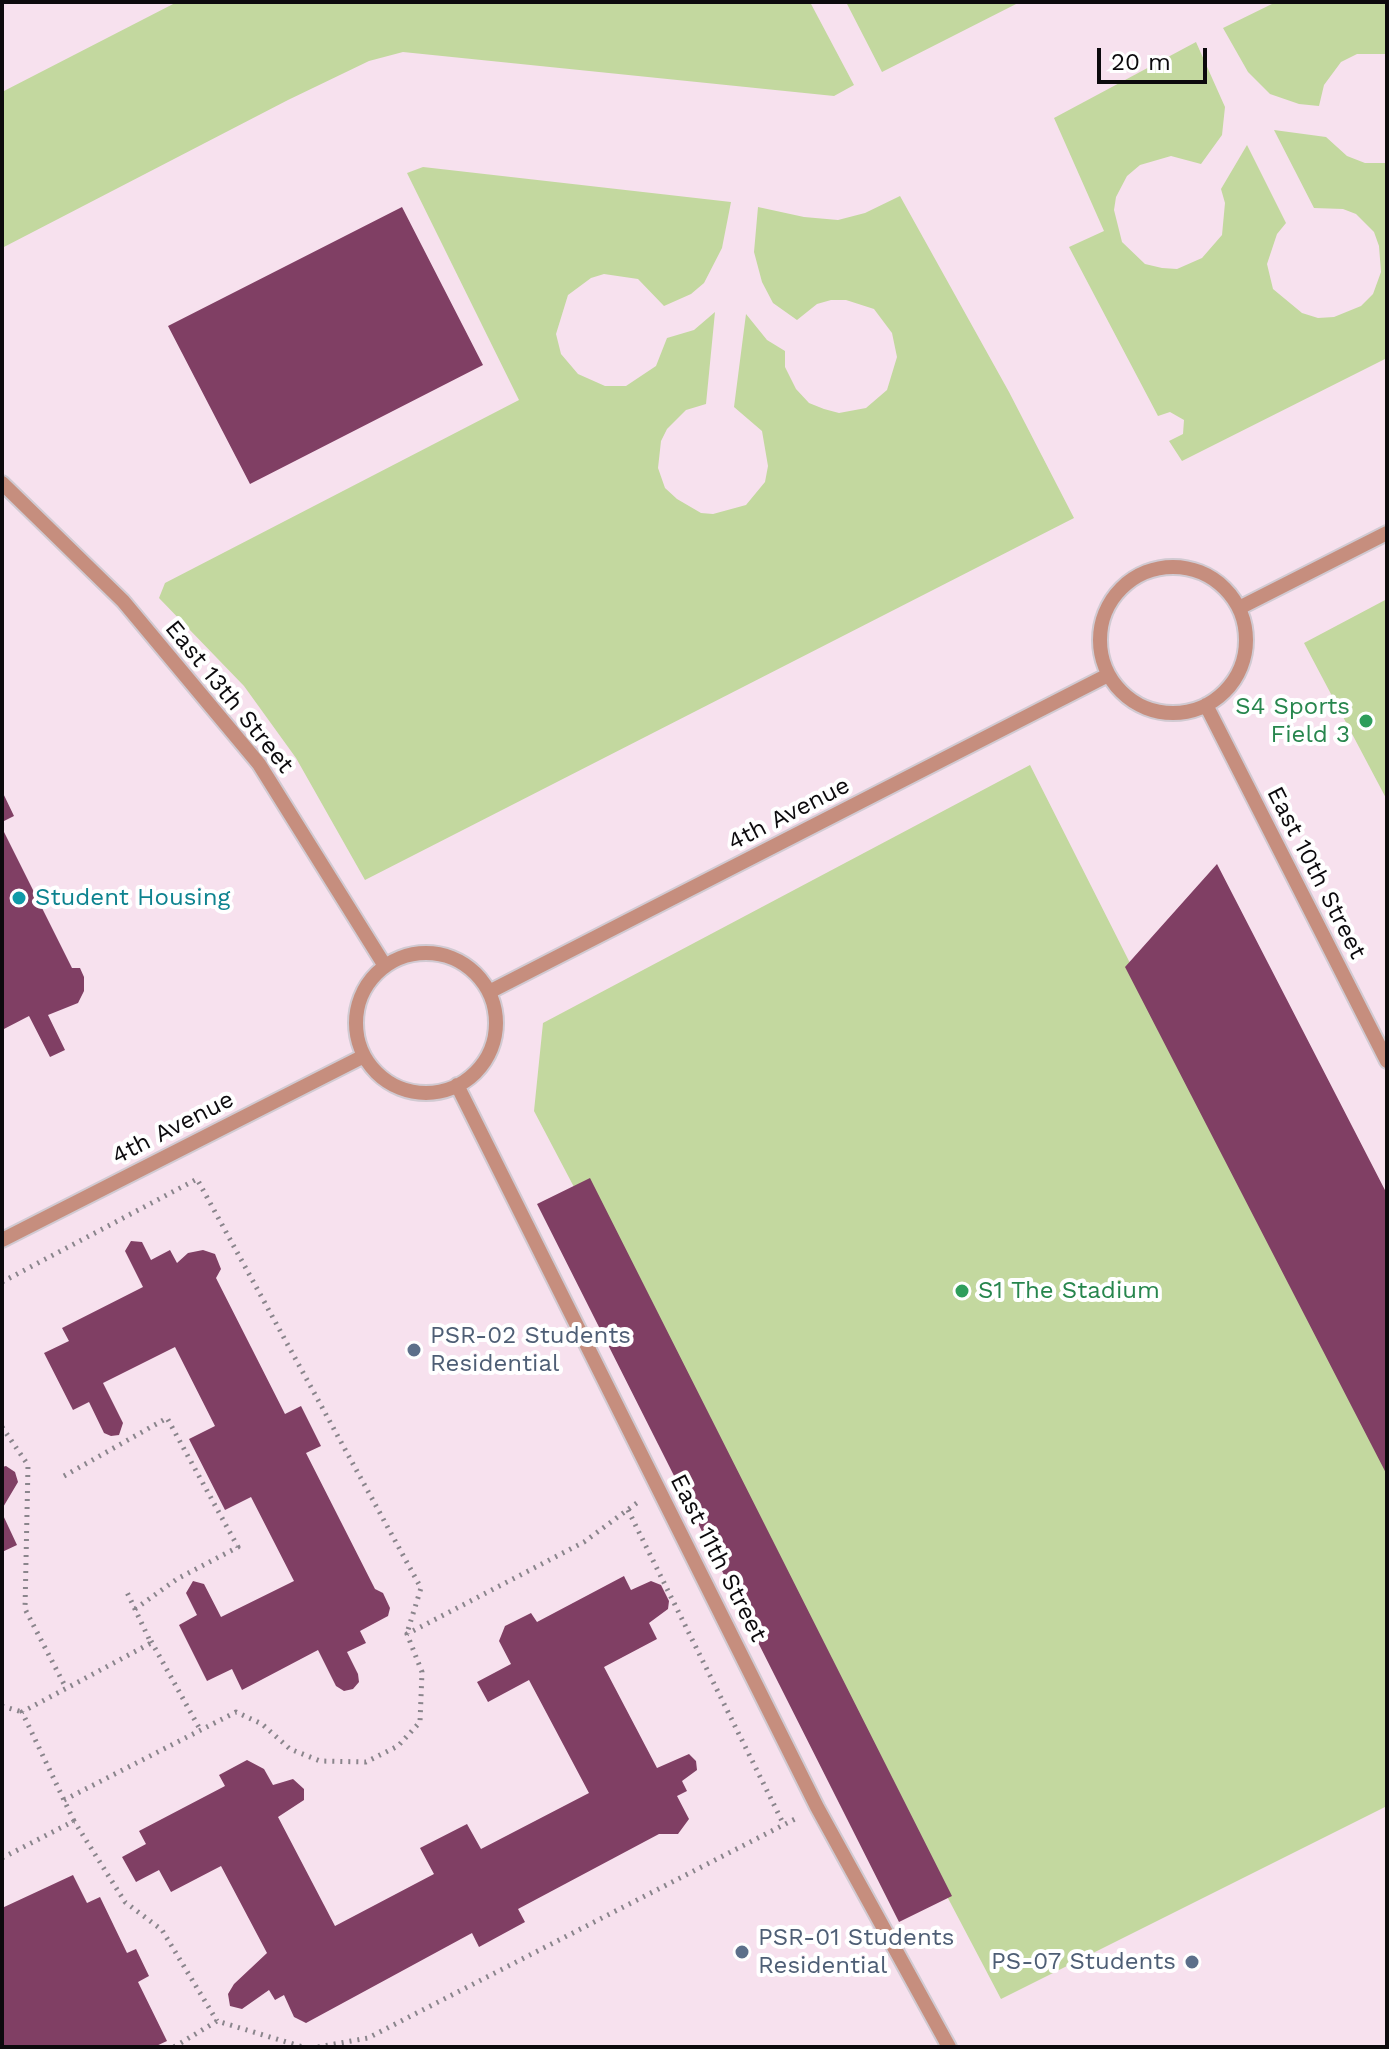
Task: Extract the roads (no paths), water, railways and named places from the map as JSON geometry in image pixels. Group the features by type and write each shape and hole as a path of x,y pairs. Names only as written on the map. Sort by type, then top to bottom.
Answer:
{"lane":[{"name":"East 13th Street","path":"2,483 123,601 259,764 385,966"},
{"path":"1239,608 1387,533"},
{"path":"1169,567 1190,569 1209,576 1226,589 1239,608 1246,636 1242,667 1231,685 1206,705 1177,713 1156,711 1137,704 1120,691 1108,675 1101,654 1104,613 1115,596 1140,576 1169,567"},
{"name":"4th Avenue","path":"489,992 1108,675"},
{"name":"East 10th Street","path":"1206,705 1387,1061"},
{"path":"442,955 477,974 489,992 497,1029 492,1049 482,1066 457,1085 430,1093 410,1091 376,1072 364,1056 357,1037 361,997 371,980 385,966 403,956 442,955"},
{"name":"4th Avenue","path":"2,1240 364,1056"},
{"name":"East 11th Street","path":"457,1085 817,1807 949,2047"}],"place":[{"name":"S4 Sports Field 3","path":"1366,721"},
{"name":"Student Housing","path":"19,898"},
{"name":"S1 The Stadium","path":"962,1291"},
{"name":"PSR-02 Students Residential","path":"414,1350"},
{"name":"PSR-01 Students Residential","path":"742,1952"},
{"name":"PS-07 Students","path":"1192,1962"}]}
